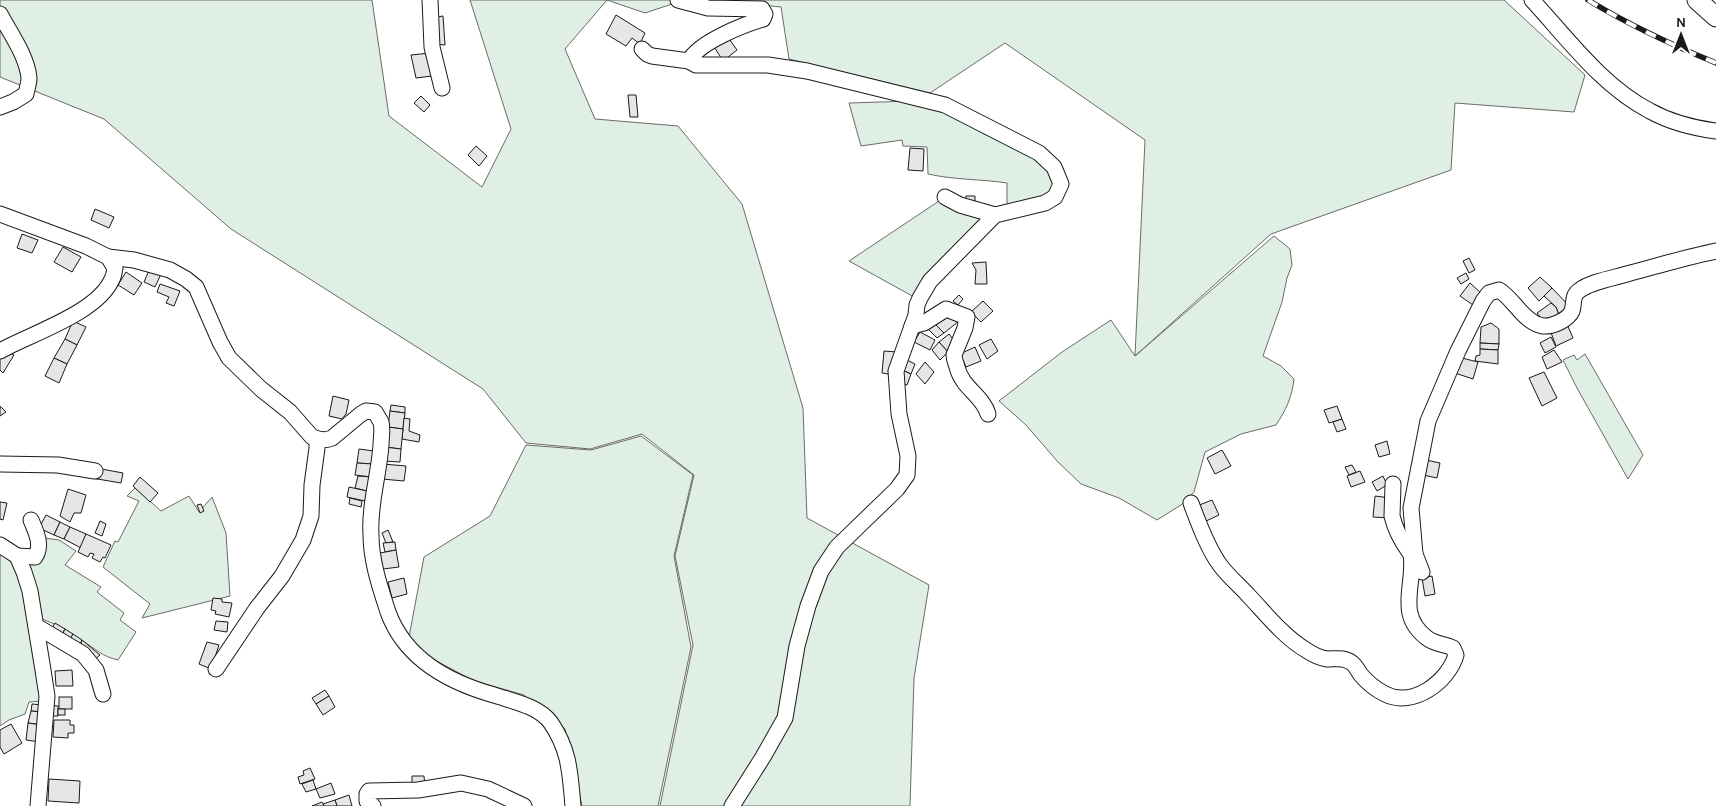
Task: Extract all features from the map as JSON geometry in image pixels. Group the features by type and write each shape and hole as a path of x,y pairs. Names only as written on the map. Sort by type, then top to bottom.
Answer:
{"main road":[{"path":"1697,0 1716,17"}],"street":[{"path":"430,0 432,47 442,88"},
{"path":"678,0 708,8 762,9 765,14 763,19 745,24 722,35 692,55 689,61"},
{"path":"1532,0 1597,71 1614,86 1649,111 1675,123 1716,131"},
{"path":"0,14 18,47 27,68 29,80 26,94 0,107"},
{"path":"642,49 652,56 689,61 696,65 768,65 787,68 945,105 1038,153 1054,167 1061,184 1055,197 1045,203 995,215 960,205 945,197"},
{"path":"0,214 86,246 108,257 134,260 170,270 186,279 196,287 229,358 260,389 290,412 312,437 326,440 332,438 347,424 366,411 375,412 381,424 381,431 378,472 371,510 372,552 383,596 398,633 411,651 425,663 451,679 465,686 519,703 545,717 565,748 569,765 573,806"},
{"path":"732,806 785,718 797,646 808,606 821,571 836,547 896,490 907,475 908,456 896,399 896,377 897,365 916,315 917,305 930,281 995,215"},
{"path":"1191,503 1200,527 1219,564 1282,631 1303,649 1316,656 1328,659 1339,658 1353,663 1362,676 1384,694 1394,697 1407,697 1423,694 1439,681 1448,670 1456,655 1453,648 1427,638 1411,617 1408,593 1413,553 1411,508 1428,421 1458,351 1483,301 1489,293 1499,290 1534,322 1545,326 1550,325 1563,320 1571,313 1575,295 1580,289 1676,260 1716,251"},
{"path":"0,351 60,322 101,296 112,280 115,268 108,257"},
{"path":"912,326 924,323 946,308 967,317 954,359 958,374 984,404 988,414"},
{"path":"216,669 257,608 282,576 303,540 312,516 312,485 317,439"},
{"path":"0,464 58,465 95,470"},
{"path":"1393,484 1392,516 1405,546 1413,553 1422,572"},
{"path":"0,545 17,556 35,558 38,553 38,538 31,520"},
{"path":"17,556 30,591 47,696 38,806"},
{"path":"36,626 83,654 96,670 103,694"},
{"path":"373,806 367,801 369,791 418,790 461,783 488,789 524,806"}],"green space":[{"path":"0,0 372,0 389,116 482,187 511,129 470,0 607,0 565,49 595,119 678,126 742,204 803,408 807,518 929,585 914,678 910,806 660,806 693,645 675,556 694,475 642,434 590,449 526,443 483,389 231,229 104,119 0,77"},
{"path":"607,0 684,0 645,13"},
{"path":"711,0 1504,0 1585,75 1574,112 1455,103 1451,170 1271,234 1135,356 1145,140 1005,43 930,93 789,59 781,7"},
{"path":"912,101 941,109 964,120 984,134 1024,151 1048,169 1055,186 1044,198 1007,208 1007,183 928,174 927,147 903,146 902,140 861,146 849,103"},
{"path":"942,199 987,216 914,297 849,261"},
{"path":"1274,236 1290,249 1292,265 1282,302 1263,356 1281,366 1294,379 1286,409 1276,425 1241,434 1205,452 1194,492 1181,505 1157,520 1119,498 1081,484 1057,461 1026,425 999,401 1062,352 1111,320 1135,356"},
{"path":"1585,354 1643,455 1628,479 1563,360 1574,355 1577,360"},
{"path":"641,436 693,475 674,556 691,647 658,806 582,806 565,729 524,695 474,681 429,657 409,637 424,557 490,516 526,445 591,450"},
{"path":"135,488 161,511 189,496 199,512 212,497 226,533 230,596 142,618 150,604 103,567 115,541 118,542 139,501 127,496"},
{"path":"44,538 59,540 76,551 65,565 101,587 97,592 124,613 120,620 136,632 118,660 103,655 67,631 40,618 22,559"},
{"path":"0,548 7,550 23,587 42,701 29,702 25,714 9,720 0,726"}],"building":[{"path":"616,15 645,33 640,44 632,38 626,46 606,34"},
{"path":"443,16 445,45 432,44 431,18"},
{"path":"727,36 737,50 723,61 713,45"},
{"path":"430,53 432,76 416,78 411,55"},
{"path":"628,95 636,95 638,117 630,117"},
{"path":"421,96 430,105 424,112 414,103"},
{"path":"476,146 487,156 479,166 468,155"},
{"path":"910,148 924,149 923,171 908,170"},
{"path":"966,196 975,196 975,204 965,203"},
{"path":"95,209 114,217 109,228 91,220"},
{"path":"22,234 38,240 32,253 17,248"},
{"path":"63,247 81,257 72,272 54,262"},
{"path":"1469,258 1475,270 1469,273 1463,261"},
{"path":"986,262 987,284 975,284 976,270 972,263"},
{"path":"150,268 162,272 155,287 144,282"},
{"path":"126,272 142,283 134,295 118,285"},
{"path":"1466,273 1469,279 1461,284 1457,278"},
{"path":"1540,277 1552,288 1539,301 1528,288"},
{"path":"1470,283 1482,294 1473,305 1460,296"},
{"path":"160,284 180,291 174,306 166,303 169,297 157,292"},
{"path":"1552,288 1571,308 1560,318 1556,307 1544,296"},
{"path":"959,295 963,299 958,305 953,301"},
{"path":"983,301 993,311 981,322 971,312"},
{"path":"1551,303 1556,307 1560,318 1543,321 1537,313"},
{"path":"948,311 959,321 944,333 933,322"},
{"path":"73,321 86,327 77,345 65,339"},
{"path":"933,322 944,333 937,338 928,329"},
{"path":"1566,322 1573,338 1556,346 1550,330"},
{"path":"1491,323 1499,329 1499,344 1480,343 1481,327"},
{"path":"920,332 935,340 930,350 914,342"},
{"path":"949,334 957,344 948,352 939,342"},
{"path":"1551,337 1556,347 1545,353 1540,343"},
{"path":"65,339 77,345 67,364 54,358"},
{"path":"991,339 998,351 987,359 979,345"},
{"path":"939,342 948,352 940,360 932,350"},
{"path":"1480,343 1499,344 1498,350 1480,349"},
{"path":"975,347 981,361 966,367 960,354"},
{"path":"1480,349 1498,350 1498,364 1475,361 1476,356 1480,355"},
{"path":"1554,350 1562,362 1547,369 1542,357"},
{"path":"6,351 14,355 3,373 0,370 0,356"},
{"path":"884,351 897,352 894,375 882,373"},
{"path":"1458,357 1478,362 1473,379 1452,372"},
{"path":"54,358 67,364 59,383 45,376"},
{"path":"905,359 915,364 911,374 900,369"},
{"path":"925,362 934,372 925,384 916,374"},
{"path":"900,369 911,374 907,385 898,383"},
{"path":"1544,372 1557,398 1542,406 1529,378"},
{"path":"333,396 349,400 346,414 342,419 329,416"},
{"path":"391,405 405,407 405,413 390,411"},
{"path":"0,406 6,412 0,416"},
{"path":"1337,406 1342,419 1329,423 1324,410"},
{"path":"390,411 405,413 403,429 388,427"},
{"path":"404,418 410,419 409,431 420,435 419,442 402,439"},
{"path":"1342,419 1346,429 1337,432 1333,422"},
{"path":"388,427 403,429 401,449 385,447"},
{"path":"1387,441 1390,454 1379,457 1375,445"},
{"path":"385,447 401,449 400,462 384,461"},
{"path":"359,449 374,451 373,464 357,463"},
{"path":"1222,450 1231,466 1215,474 1207,458"},
{"path":"1426,460 1440,463 1437,478 1423,475"},
{"path":"64,462 123,473 121,483 62,473"},
{"path":"357,463 373,464 371,477 355,475"},
{"path":"383,464 406,466 404,481 382,479"},
{"path":"1352,465 1356,472 1349,475 1345,467"},
{"path":"1360,471 1365,482 1351,487 1347,476"},
{"path":"358,476 371,477 367,491 355,488"},
{"path":"1383,476 1387,485 1377,491 1372,482"},
{"path":"140,477 158,493 150,502 133,486"},
{"path":"349,487 367,491 365,501 347,497"},
{"path":"68,489 86,495 81,513 74,513 70,522 60,516"},
{"path":"1375,496 1391,498 1389,518 1373,517"},
{"path":"350,498 362,501 361,507 349,504"},
{"path":"1212,500 1219,515 1204,522 1197,506"},
{"path":"0,502 7,503 3,520 0,519"},
{"path":"201,504 204,511 200,513 197,505"},
{"path":"46,515 60,522 54,535 39,528"},
{"path":"100,521 106,524 102,536 95,533"},
{"path":"60,522 70,527 64,539 54,535"},
{"path":"70,527 86,534 81,548 64,539"},
{"path":"388,530 393,542 386,543 382,533"},
{"path":"86,534 111,545 105,558 103,557 100,562 92,558 94,554 90,553 88,557 78,552"},
{"path":"395,542 396,550 385,552 383,543"},
{"path":"396,550 399,567 383,569 380,553"},
{"path":"1432,576 1435,594 1425,596 1422,578"},
{"path":"404,578 407,594 392,598 388,582"},
{"path":"213,598 222,599 222,602 232,603 229,617 215,614 216,611 211,610"},
{"path":"216,621 228,622 227,632 214,630"},
{"path":"55,623 65,629 61,636 51,630"},
{"path":"65,629 73,634 68,643 60,639"},
{"path":"73,634 82,640 78,649 68,643"},
{"path":"82,640 100,655 94,660 80,647"},
{"path":"207,642 219,645 211,669 199,664"},
{"path":"72,670 73,686 56,686 55,671"},
{"path":"325,690 329,696 316,704 312,698"},
{"path":"329,696 335,707 323,715 316,704"},
{"path":"59,697 72,697 72,709 59,709"},
{"path":"32,704 44,705 43,712 31,711"},
{"path":"49,705 58,706 58,716 49,716"},
{"path":"58,709 65,709 65,715 58,715"},
{"path":"31,711 43,712 42,725 28,723"},
{"path":"54,720 70,720 70,725 74,725 74,733 68,733 68,738 53,737"},
{"path":"28,723 42,725 40,742 26,740"},
{"path":"11,724 22,743 4,754 0,747 0,730"},
{"path":"310,768 315,779 300,784 298,777 304,775 303,771"},
{"path":"412,776 424,776 425,786 412,786"},
{"path":"49,779 80,781 79,803 48,801"},
{"path":"313,780 316,789 306,792 302,784"},
{"path":"331,783 335,794 320,798 316,789"},
{"path":"349,795 352,806 337,806 335,800"},
{"path":"335,800 337,806 324,806 323,804"},
{"path":"322,802 324,806 312,806"}],"railway":[{"path":"1588,0 1651,34 1716,63"}]}
